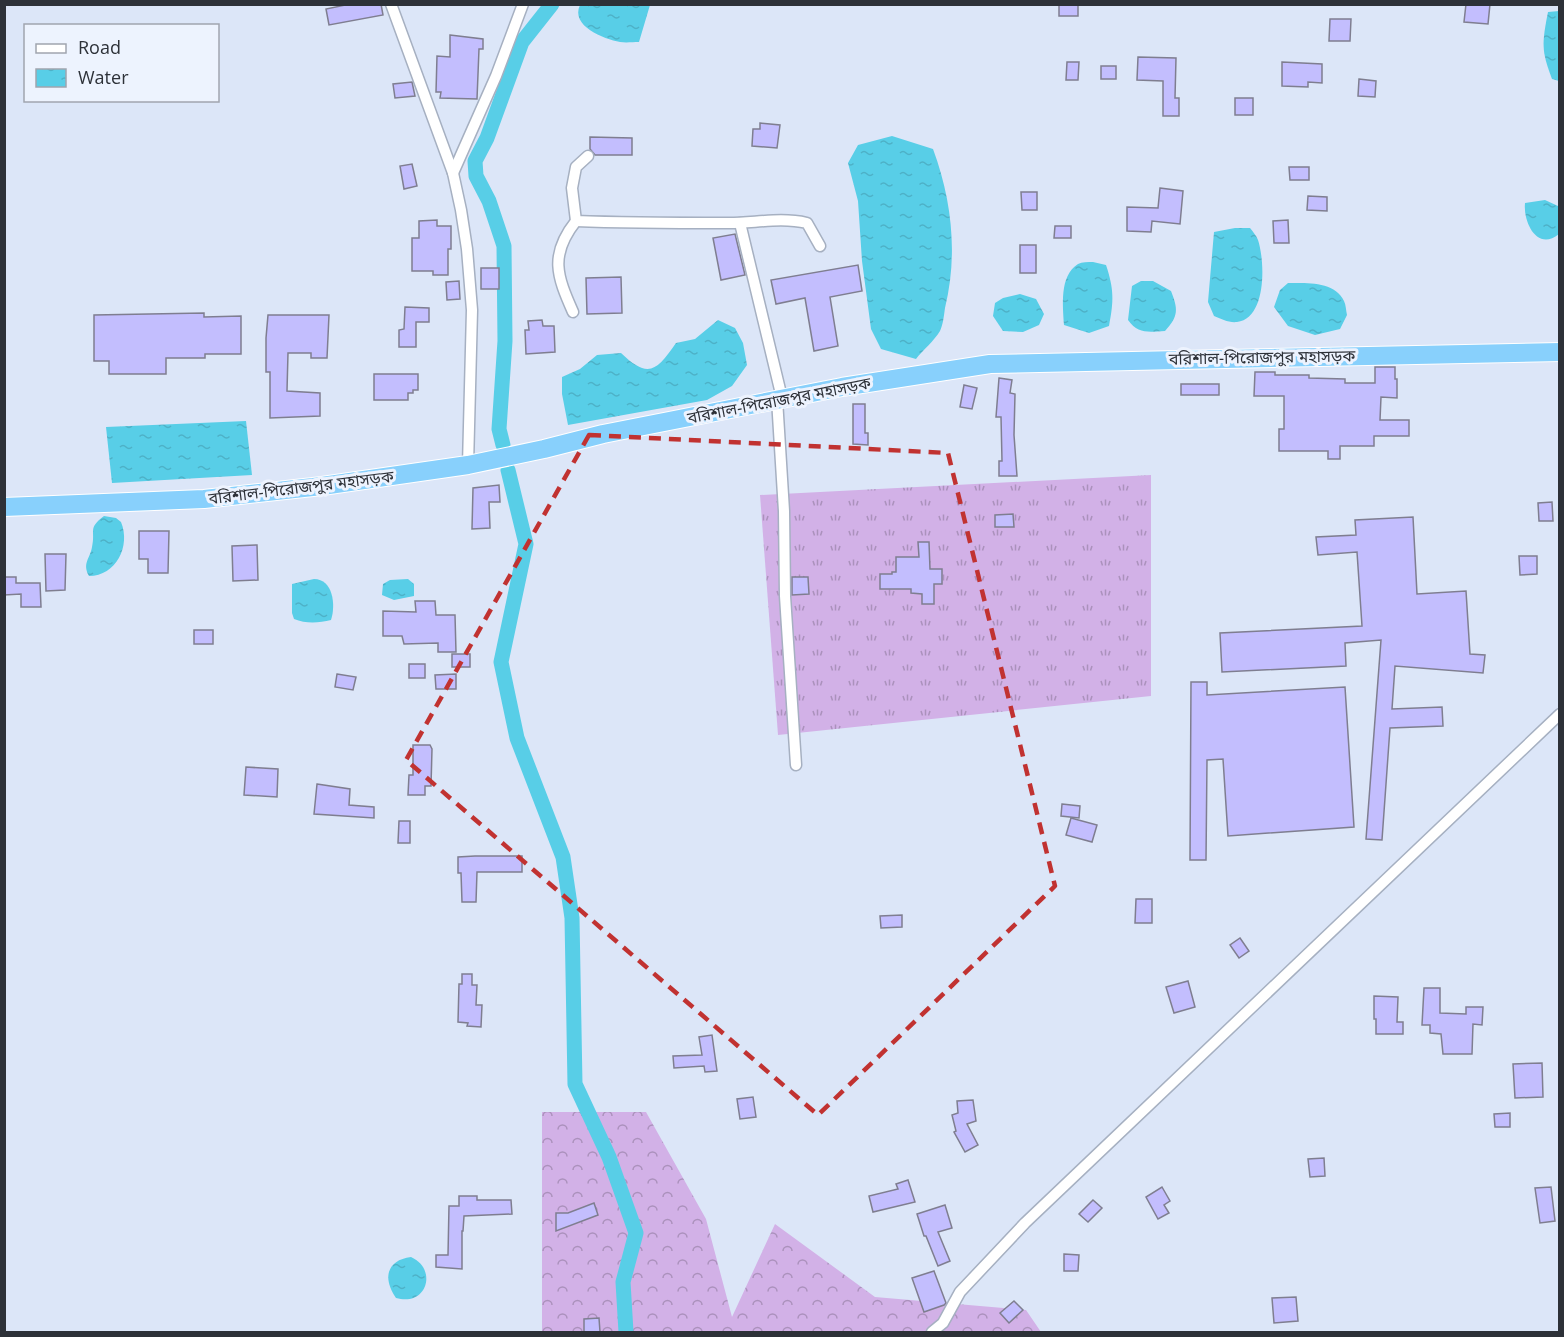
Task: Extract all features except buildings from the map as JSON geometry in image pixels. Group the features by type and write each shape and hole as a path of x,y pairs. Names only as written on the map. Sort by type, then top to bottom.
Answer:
{"highway":[{"name":"বরিশাল-পিরোজপুর মহাসড়ক","path":"4,507 204,499 322,486 468,465 603,434 779,399 990,364 1560,352"}],"street":[{"path":"391,4 453,173 467,249 471,310 468,465"},
{"path":"453,173 496,76 523,4"},
{"path":"573,312 562,287 556,262 566,234 576,221 572,188 576,167 588,156"},
{"path":"576,221 740,223 792,220 807,223 820,246"},
{"path":"740,223 779,399 785,596 796,765"},
{"path":"932,1332 943,1323 960,1292 1025,1223 1560,714"}],"highlighted area":[{"path":"589,435 948,453 1055,886 818,1115 406,760"}],"green space":[{"path":"1151,475 1151,696 778,735 760,495"},
{"path":"542,1112 646,1112 706,1219 732,1317 775,1224 875,1297 1026,1310 1041,1332 542,1332"}],"water":[{"path":"580,4 650,5 639,42 620,42 590,30 580,19 578,12"},
{"path":"1560,11 1559,81 1552,79 1544,46 1548,12"},
{"path":"892,136 933,149 949,208 951,268 942,326 935,338 916,359 881,349 871,329 862,261 858,201 848,163 858,145"},
{"path":"1545,200 1558,206 1560,214 1559,234 1551,239 1538,237 1526,218 1525,203"},
{"path":"1250,228 1258,240 1262,261 1259,300 1247,318 1237,322 1214,316 1208,302 1214,232"},
{"path":"1093,262 1106,265 1111,281 1112,302 1109,326 1089,333 1064,325 1063,301 1065,284 1072,269 1080,263"},
{"path":"1141,281 1153,281 1171,291 1176,312 1173,321 1165,331 1140,330 1128,320 1132,286"},
{"path":"1288,283 1319,284 1340,294 1345,303 1347,315 1340,329 1315,335 1288,326 1274,307 1280,290"},
{"path":"1020,294 1036,299 1044,314 1039,325 1023,332 1003,331 993,316 995,303 1003,298"},
{"path":"718,320 735,328 743,343 747,365 732,386 707,400 568,425 562,394 562,377 580,369 597,355 621,353 639,367 652,368 663,360 676,343 695,339"},
{"path":"246,421 252,475 112,483 106,427"},
{"path":"104,516 116,518 121,522 124,531 122,550 114,565 107,571 89,576 86,564 92,547 93,530"},
{"path":"314,579 325,583 332,594 331,620 303,622 294,619 292,584"},
{"path":"408,579 414,584 414,596 394,600 382,595 383,584 390,580"},
{"path":"411,1257 424,1270 425,1285 415,1297 396,1298 389,1284 389,1271 397,1262"}],"waterway":[{"path":"503,445 499,429 505,341 504,246 489,201 476,176 475,161 487,138 522,42 552,4"},
{"path":"508,470 526,544 501,662 517,738 563,857 572,918 575,1084 609,1157 636,1233 623,1282 626,1332"}]}
